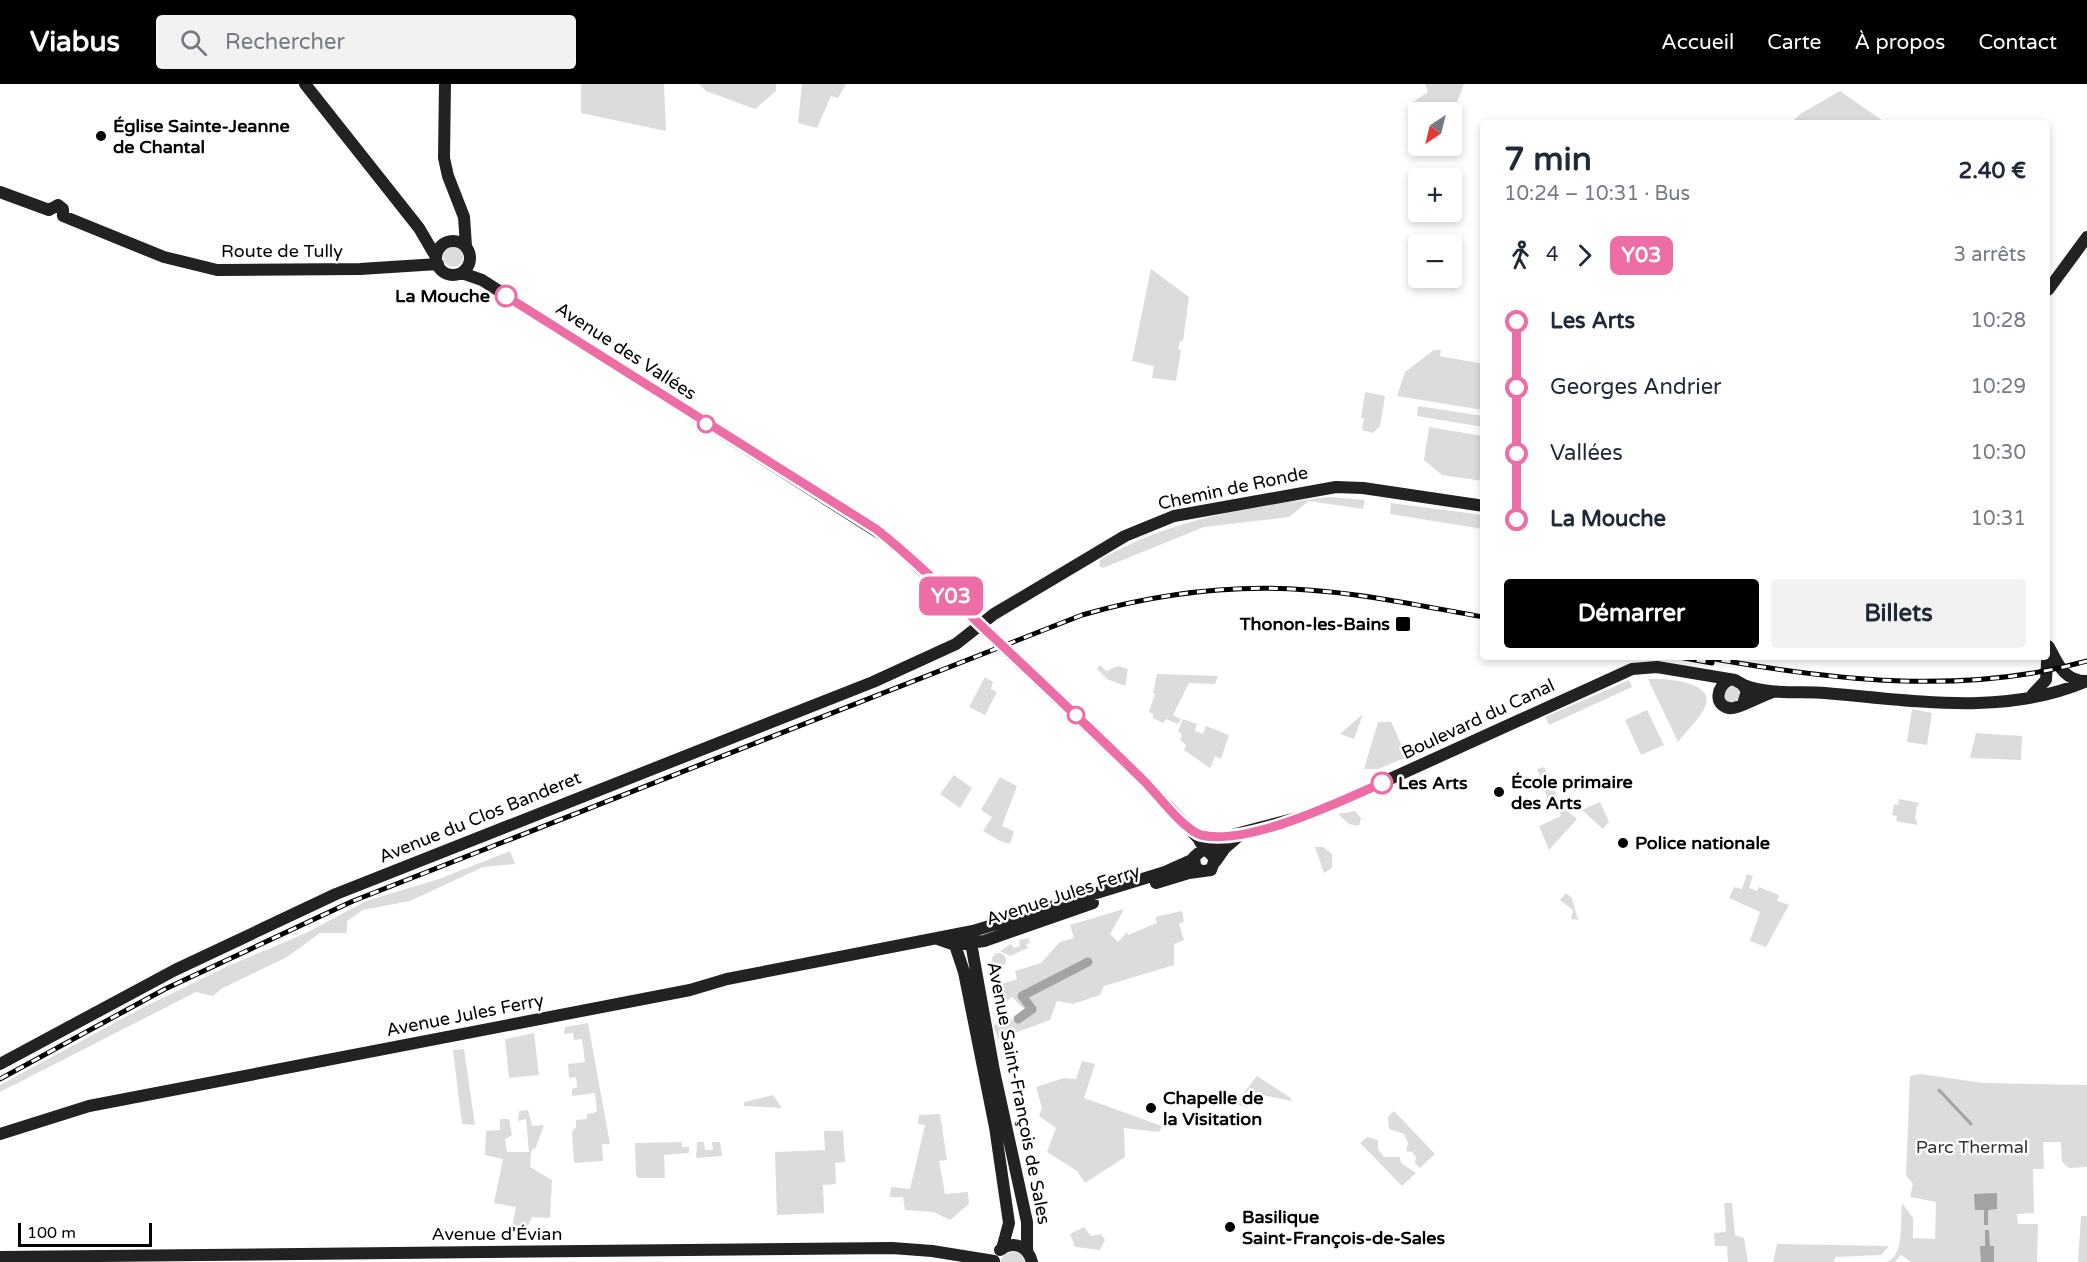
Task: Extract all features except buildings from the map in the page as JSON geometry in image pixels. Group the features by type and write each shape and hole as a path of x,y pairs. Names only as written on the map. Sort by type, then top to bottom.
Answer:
{"street":[{"path":"305,84 419,228 437,261 448,274 462,273 470,261 466,246 464,217 444,158 445,84"},
{"name":"Route de Tully","path":"0,192 49,210 58,205 63,209 63,216 164,257 217,270 360,270 437,261"},
{"path":"437,261 440,248 464,226"},
{"path":"419,228 466,246"},
{"path":"2050,287 2087,237"},
{"name":"Avenue des Vallées","path":"470,261 482,280"},
{"name":"Avenue des Vallées","path":"462,273 482,280 739,445 876,529 980,624 1143,780 1192,832"},
{"name":"Chemin de Ronde","path":"980,624 1125,536 1160,521 1188,513 1336,487 1363,488 1480,505"},
{"name":"Avenue du Clos Banderet","path":"0,1064 175,970 296,912 881,679 956,644 980,624"},
{"path":"2050,648 2064,673 2076,680 2087,681"},
{"path":"2050,650 2066,690"},
{"path":"2028,698 2046,680 2047,660"},
{"name":"Boulevard du Canal","path":"1200,853 1228,836 1327,807 1629,670 1653,667 1729,680"},
{"name":"Boulevard du Canal","path":"1695,674 1714,686 1718,693"},
{"path":"1780,690 1735,708 1727,707 1720,702 1718,693 1721,685 1729,680 1744,685 1780,690 1953,703 1983,703 2028,698 2066,690 2087,681"},
{"path":"1743,704 1747,696 1744,685"},
{"path":"2066,690 2087,691"},
{"path":"1192,832 1207,836 1228,836"},
{"path":"1192,832 1200,853 1195,866 1200,871 1211,870 1215,862 1214,855 1200,853"},
{"name":"Boulevard du Canal","path":"1215,862 1226,848 1244,833"},
{"name":"Avenue Jules Ferry","path":"936,938 955,945 971,943 1165,872 1200,853"},
{"name":"Avenue Jules Ferry","path":"1,1135 37,1120 89,1106 679,992 734,977 981,930 1200,871"},
{"name":"Avenue Saint-François de Sales","path":"971,943 994,1071 1027,1222 1030,1256"},
{"name":"Avenue Saint-François de Sales","path":"955,945 964,972 995,1127 1009,1223 1002,1249"},
{"path":"994,1262 1002,1249 1014,1245 1030,1256"},
{"name":"Avenue d'Évian","path":"0,1257 904,1248 994,1262"}],"green space":[{"path":"581,84 664,84 666,131 581,113"},
{"path":"699,84 776,84 776,91 755,109 706,91"},
{"path":"802,84 846,84 838,98 831,96 817,128 798,123"},
{"path":"1425,84 1464,84 1457,102 1413,102 1428,92"},
{"path":"1840,91 1882,120 1794,120 1800,114"},
{"path":"453,247 460,250 463,257 460,264 453,267 446,264 443,257 446,250"},
{"path":"1151,269 1189,297 1183,341 1180,341 1178,349 1181,350 1176,381 1152,378 1154,366 1132,361"},
{"path":"1434,350 1441,350 1440,356 1480,363 1480,410 1397,396 1405,372"},
{"path":"1365,392 1385,396 1380,426 1373,433 1362,430 1364,418 1361,418"},
{"path":"1418,406 1480,416 1480,426 1417,416"},
{"path":"1429,427 1480,436 1480,481 1442,475 1424,460"},
{"path":"1330,497 1365,500 1363,509 1309,501 1289,517 1204,527 1103,568 1099,566 1100,560 1126,546 1153,534 1211,516"},
{"path":"1391,503 1480,515 1480,529 1390,514"},
{"path":"1100,665 1106,671 1118,666 1128,669 1125,686 1107,679 1097,669"},
{"path":"1157,674 1218,676 1215,684 1189,683 1173,715 1181,719 1178,724 1166,719 1163,723 1153,718 1153,714 1149,712 1155,694 1153,693"},
{"path":"985,677 993,682 991,689 997,692 985,715 969,707"},
{"path":"1648,679 1674,680 1685,683 1702,690 1706,696 1706,704 1701,714 1678,742"},
{"path":"1629,680 1632,687 1549,725 1545,717"},
{"path":"1732,686 1740,694 1732,702 1724,694"},
{"path":"1912,709 1932,713 1927,745 1907,742"},
{"path":"1647,710 1664,745 1641,755 1625,720"},
{"path":"1363,714 1354,739 1340,734"},
{"path":"1183,719 1197,724 1195,731 1203,734 1206,726 1229,735 1221,759 1215,756 1210,768 1184,750 1186,745 1180,740 1182,735 1178,731"},
{"path":"1378,722 1391,722 1407,757 1378,769 1364,769"},
{"path":"1976,733 2022,736 2021,760 1970,758"},
{"path":"1544,767 1561,806 1577,819 1549,850 1539,826 1561,816 1553,797 1548,799 1542,786 1544,784 1537,769"},
{"path":"954,775 972,788 960,808 940,794"},
{"path":"1000,777 1017,786 1002,826 1014,831 1010,844 983,831 992,817 981,810"},
{"path":"1899,799 1920,803 1917,806 1915,820 1917,825 1896,821 1897,816 1892,815 1894,804 1898,805"},
{"path":"1600,802 1609,822 1603,829 1582,810"},
{"path":"1355,811 1361,818 1359,826 1349,824 1338,814"},
{"path":"1315,847 1323,847 1332,854 1332,868 1324,873"},
{"path":"510,851 515,864 483,867 410,901 363,910 347,921 347,933 320,933 287,957 221,989 213,996 196,992 0,1092 0,1085 142,1008 230,965 306,933 366,901 439,879"},
{"path":"1747,874 1753,876 1749,888 1757,891 1759,887 1779,895 1777,901 1789,905 1766,947 1750,941 1760,912 1729,898 1734,887 1742,889"},
{"path":"1566,893 1572,898 1578,920 1571,919 1573,910 1560,900"},
{"path":"1124,909 1110,934 1118,942 1127,932 1128,935 1157,923 1155,917 1182,911 1184,922 1179,924 1184,940 1174,944 1174,965 1104,986 1100,995 1073,1004 1057,1001 1050,1020 998,1039 993,1026 1008,1014 1013,1021 1026,1011 1012,997 998,1008 996,986 1017,979 1015,971 1041,963 1060,942 1074,938 1070,925"},
{"path":"1028,938 1030,943 1026,944 1028,948 1010,956 1000,951 1011,944 1014,948 1020,946 1019,940"},
{"path":"999,953 1004,955 1006,960 1004,965 999,967 994,965 992,960 994,955"},
{"path":"588,1023 610,1144 602,1144 603,1161 574,1163 572,1132 576,1127 576,1120 587,1119 587,1114 597,1112 595,1093 572,1096 572,1089 577,1087 576,1077 569,1078 568,1064 585,1062 582,1039 574,1040 573,1033 564,1034 565,1027"},
{"path":"534,1033 539,1075 509,1078 505,1039"},
{"path":"464,1049 475,1125 462,1124 453,1050"},
{"path":"1082,1061 1095,1064 1084,1098 1162,1126 1159,1132 1124,1128 1125,1157 1085,1183 1077,1171 1047,1152 1056,1128 1039,1116 1042,1108 1036,1087 1064,1078 1076,1079"},
{"name":"Parc Thermal","path":"1921,1074 1983,1083 2087,1085 2087,1167 2069,1168 2062,1162 2061,1142 2043,1142 2044,1169 2033,1169 2034,1213 2017,1214 2018,1224 2038,1224 2037,1262 1911,1262 1901,1255 1895,1262 1886,1262 1892,1259 1899,1246 1902,1203 1913,1218 1913,1238 1935,1239 1936,1202 1910,1197 1913,1184 1906,1175 1910,1076"},
{"path":"1257,1076 1291,1098 1291,1101 1254,1093 1247,1108 1239,1105 1243,1094"},
{"path":"773,1095 782,1108 744,1106 744,1102"},
{"path":"528,1110 532,1126 544,1125 536,1147 531,1151 530,1167 552,1180 550,1218 532,1217 528,1226 512,1227 516,1207 494,1203 503,1159 485,1155 486,1131 500,1130 500,1119 509,1119 512,1135 505,1139 507,1152 529,1152 526,1119 518,1121 519,1111"},
{"path":"1394,1111 1435,1154 1420,1168 1415,1163 1416,1157 1412,1152 1406,1151 1408,1143 1404,1134 1389,1129 1388,1117"},
{"path":"940,1114 947,1160 939,1161 945,1194 968,1192 969,1204 950,1220 933,1212 905,1210 903,1197 890,1197 891,1187 910,1189 925,1125 918,1124 919,1115"},
{"path":"824,1131 843,1131 845,1162 835,1163 836,1184 823,1185 824,1213 777,1215 775,1152 825,1150"},
{"path":"1367,1137 1378,1140 1378,1149 1384,1157 1400,1157 1401,1163 1416,1173 1402,1186 1360,1143"},
{"path":"682,1142 682,1147 689,1147 689,1153 664,1155 665,1178 638,1178 635,1143"},
{"path":"697,1142 704,1142 705,1150 713,1150 712,1142 720,1142 722,1156 696,1158"},
{"path":"1724,1203 1732,1203 1735,1235 1744,1238 1748,1262 1728,1262 1727,1246 1715,1246 1714,1233 1726,1232"},
{"path":"2081,1216 2087,1216 2087,1262 2078,1262"},
{"path":"1084,1227 1091,1236 1101,1234 1105,1240 1100,1250 1075,1247 1070,1234"},
{"path":"1777,1244 1889,1246 1881,1255 1835,1257 1834,1262 1773,1262"},
{"path":"1012,1251 1021,1254 1026,1262 1000,1262 1003,1256"}],"shaded area":[{"path":"1997,1193 1997,1209 1988,1210 1988,1225 1984,1225 1984,1210 1975,1210 1974,1194"},
{"path":"1985,1230 1989,1230 1990,1246 1994,1246 1994,1262 1981,1262 1980,1246 1985,1246"}],"waterway":[{"path":"1018,1019 1032,1009 1022,996 1088,962"},
{"path":"1939,1090 1971,1124"}],"railway":[{"path":"0,1079 165,989 353,901 1082,615 1137,601 1194,592 1279,588 1352,594 1480,616"},
{"path":"1696,660 1712,663"},
{"path":"1722,660 1847,678 1896,681 1992,678 2040,672 2087,661"}],"bus line":[{"name":"Y03","path":"506,296 739,445 876,529 902,550 1007,648 1143,780 1192,832 1212,836 1244,833 1322,810 1382,783"}],"place":[{"name":"Église Sainte-Jeanne de Chantal","path":"101,136"},
{"name":"La Mouche","path":"506,296"},
{"name":"Thonon-les-Bains","path":"1403,624"},
{"name":"Les Arts","path":"1382,783"},
{"name":"École primaire des Arts","path":"1499,792"},
{"name":"Police nationale","path":"1623,843"},
{"name":"Chapelle de la Visitation","path":"1151,1108"},
{"name":"Basilique Saint-François-de-Sales","path":"1230,1227"}]}
